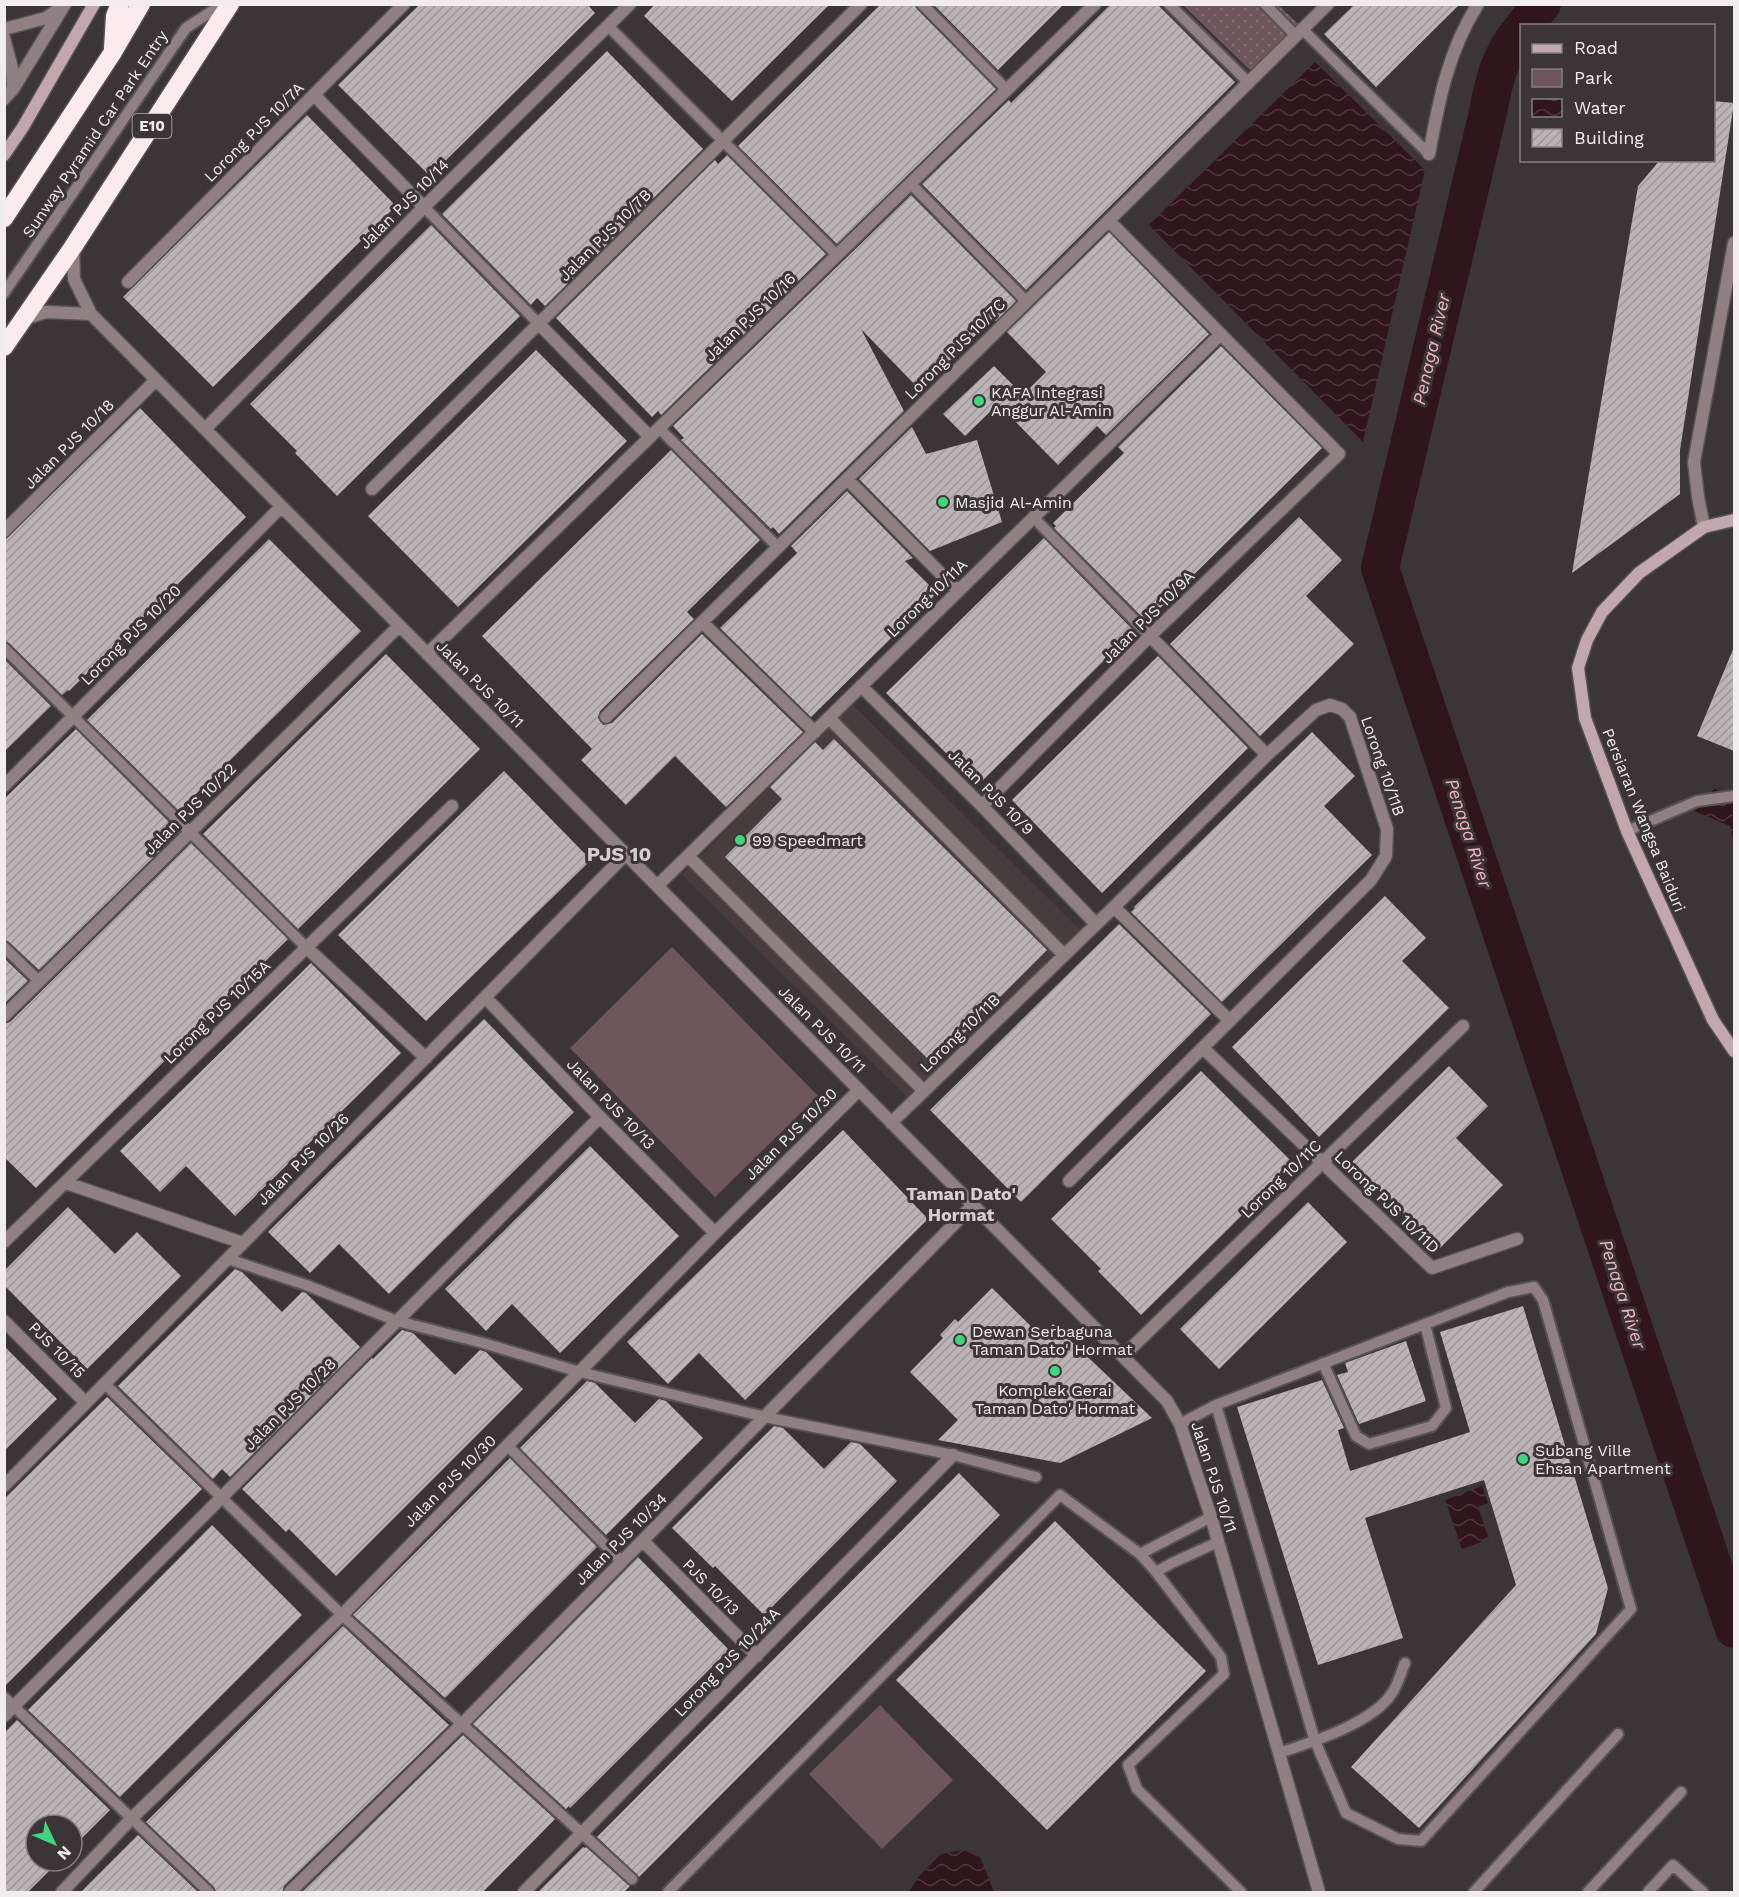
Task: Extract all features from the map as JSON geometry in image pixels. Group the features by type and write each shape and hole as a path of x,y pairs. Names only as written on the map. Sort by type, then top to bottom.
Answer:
{"highway":[{"path":"113,52 115,16 120,4"},
{"path":"4,218 113,52 141,4"},
{"name":"E10","path":"4,347 73,247 230,4"}],"street":[{"path":"4,29 46,18 65,4"},
{"path":"7,96 65,4"},
{"path":"4,155 23,128 94,4"},
{"name":"Lorong PJS 10/7A","path":"128,282 404,4"},
{"name":"Jalan PJS 10/14","path":"205,429 424,207 630,4"},
{"name":"Jalan PJS 10/7B","path":"372,489 861,4"},
{"name":"Jalan PJS 10/16","path":"427,654 1095,4"},
{"name":"Lorong PJS 10/7C","path":"606,717 1328,4"},
{"path":"1429,154 1440,94 1456,43 1478,4"},
{"path":"4,39 12,68 7,96"},
{"path":"314,95 424,207"},
{"path":"1109,221 1221,334"},
{"path":"1704,526 1694,462 1734,243"},
{"name":"Jalan PJS 10/11","path":"73,247 74,279 91,314 1167,1401 1180,1424 1211,1517 1319,1893"},
{"path":"24,319 46,312 91,314"},
{"path":"539,324 655,433"},
{"name":"Jalan PJS 10/9A","path":"982,806 1150,636 1339,454 1221,334"},
{"name":"Lorong 10/11A","path":"657,886 1221,334"},
{"name":"Jalan PJS 10/18","path":"4,531 156,380"},
{"path":"846,479 958,591"},
{"name":"Lorong PJS 10/20","path":"4,786 281,507"},
{"name":"Persiaran Wangsa Baiduri","path":"1734,520 1704,526 1639,573 1602,612 1587,640 1578,668 1585,718 1627,831 1713,1020 1734,1051"},
{"path":"702,622 815,732"},
{"name":"Jalan PJS 10/22","path":"4,1016 399,626"},
{"path":"1150,636 1267,755"},
{"name":"Jalan PJS 10/9","path":"861,686 1096,924"},
{"name":"Lorong 10/11B","path":"891,1123 1267,755 1316,710 1330,705 1342,709 1350,717 1387,830 1386,856 1371,880 1069,1182"},
{"path":"829,718 1064,955"},
{"name":"Lorong PJS 10/15A","path":"4,1242 452,806"},
{"name":"Jalan PJS 10/26","path":"4,1486 626,854"},
{"path":"688,856 924,1091"},
{"path":"1114,907 1230,1021"},
{"path":"307,948 426,1058"},
{"name":"Jalan PJS 10/13","path":"485,997 715,1233"},
{"name":"Lorong 10/11C","path":"1123,1356 1463,1026"},
{"name":"Lorong PJS 10/11D","path":"1203,1048 1432,1268 1517,1239"},
{"name":"Jalan PJS 10/30","path":"62,1893 131,1820 342,1615 715,1233 859,1090"},
{"name":"Jalan PJS 10/28","path":"4,1716 9,1702 221,1498 600,1117"},
{"path":"66,1183 243,1243"},
{"name":"Jalan PJS 10/34","path":"290,1893 462,1724 973,1205"},
{"name":"PJS 10/15","path":"4,1321 86,1403"},
{"name":"Lorong PJS 10/24A","path":"524,1893 953,1455"},
{"name":"PJS 10/13","path":"642,1541 757,1656"}],"lane":[{"name":"Sunway Pyramid Car Park Entry","path":"4,293 186,28 223,4"},
{"path":"922,4 1007,90"},
{"path":"1169,4 1249,83"},
{"path":"1264,4 1299,33 1429,154"},
{"path":"608,26 837,255"},
{"path":"910,184 1027,302"},
{"path":"424,207 539,324"},
{"path":"655,433 778,547"},
{"path":"1033,517 1150,636"},
{"path":"4,648 307,948"},
{"path":"1627,831 1697,801 1734,796"},
{"path":"4,946 39,981"},
{"path":"228,1259 306,1285 397,1321 483,1343 580,1372 765,1416 953,1455 1036,1477"},
{"path":"1180,1424 1216,1405 1508,1292 1534,1287 1543,1300 1631,1609 1421,1841 1398,1839 1346,1813 1315,1742 1216,1405"},
{"path":"1323,1363 1356,1436 1369,1444 1432,1426 1446,1408 1425,1324"},
{"path":"105,1384 342,1615 632,1879"},
{"path":"508,1446 622,1562"},
{"path":"668,1893 1060,1495 1140,1554 1221,1657 1224,1674 1128,1765 1137,1789 1241,1893"},
{"path":"1140,1554 1211,1517"},
{"path":"1156,1572 1218,1542"},
{"path":"1279,1753 1315,1742 1370,1714 1392,1693 1405,1663"},
{"path":"9,1702 209,1893"},
{"path":"1474,1893 1618,1734"},
{"path":"1588,1893 1681,1792"},
{"path":"1648,1893 1673,1865 1703,1893"}],"shaded area":[{"path":"852,704 1081,931 912,1102 682,875"}],"green space":[{"path":"1183,5 1278,5 1298,24 1251,71"},
{"path":"672,947 818,1096 715,1197 570,1048"},
{"path":"880,1705 953,1780 882,1849 809,1774"}],"water":[{"path":"1315,62 1425,170 1363,442 1149,225"},
{"path":"1716,787 1734,794 1734,843 1730,826 1694,811"},
{"path":"1482,1486 1488,1503 1478,1507 1489,1539 1462,1549 1445,1500"},
{"path":"963,1850 980,1857 994,1892 909,1892 919,1876 941,1854"}],"building":[{"path":"420,4 587,4 595,13 430,176 338,85"},
{"path":"655,4 830,4 732,101 644,16"},
{"path":"881,4 915,4 917,9 996,89 837,244 738,146"},
{"path":"933,4 1064,4 998,70"},
{"path":"1111,4 1157,4 1235,82 1026,290 922,184 1009,100 1011,103"},
{"path":"1355,4 1460,4 1376,87 1324,34"},
{"path":"607,51 703,149 545,306 537,298 531,305 442,214"},
{"path":"1715,101 1734,103 1680,450 1680,494 1572,573 1638,186 1658,162 1715,162"},
{"path":"307,115 396,206 213,387 123,297"},
{"path":"727,155 826,254 661,415 658,411 652,417 556,318 715,160 718,164"},
{"path":"911,195 1016,301 996,321 993,318 920,390 861,329 904,411 779,534 773,527 771,529 681,440 684,438 673,426"},
{"path":"431,225 520,316 337,496 295,453 297,451 250,404"},
{"path":"1109,232 1209,334 1106,435 1097,426 1058,465 998,404 965,436 943,414 994,366 1023,395 1046,372 1007,332"},
{"path":"1221,346 1322,448 1148,620 1145,620 1054,528 1056,526 1053,523 1124,453 1118,447"},
{"path":"536,350 627,441 458,607 368,516"},
{"path":"140,408 246,517 69,691 62,695 9,643 4,641 4,541"},
{"name":"Masjid Al-Amin","path":"912,427 926,454 977,440 1002,522 930,551 859,479"},
{"path":"671,450 760,540 687,612 694,619 600,711 598,718 603,725 612,723 702,634 803,732 726,807 675,756 626,805 581,760 592,749 482,636"},
{"path":"847,491 913,558 905,561 937,593 811,717 720,628 797,553 791,546"},
{"path":"1299,517 1342,560 1306,596 1354,644 1260,736 1170,644"},
{"path":"1044,538 1134,631 978,785 886,693"},
{"path":"269,539 361,631 179,811 87,720"},
{"path":"1734,647 1734,751 1697,736"},
{"path":"386,654 480,749 298,929 203,834"},
{"path":"1158,656 1248,748 1102,893 1012,800"},
{"path":"4,659 51,706 4,752"},
{"path":"76,729 179,832 39,970 4,940 4,799"},
{"path":"1312,732 1355,776 1324,806 1372,855 1222,1002 1131,912"},
{"path":"834,739 1047,950 933,1064 725,857 782,799 770,787 815,742 823,750"},
{"path":"504,771 591,860 426,1021 338,935"},
{"path":"191,843 288,939 36,1188 4,1157 4,1024 10,1022"},
{"path":"1385,896 1426,938 1402,961 1449,1008 1319,1137 1232,1047"},
{"path":"1119,924 1211,1014 1021,1202 930,1110"},
{"path":"4,958 28,981 4,1004"},
{"path":"311,963 401,1053 235,1216 186,1166 160,1192 120,1151"},
{"path":"484,1019 574,1112 389,1294 339,1244 310,1273 268,1232"},
{"path":"1449,1066 1488,1106 1456,1138 1503,1185 1439,1249 1351,1163"},
{"path":"1201,1071 1294,1164 1141,1315 1098,1271 1101,1269 1051,1219"},
{"path":"843,1130 928,1219 745,1400 699,1353 668,1384 627,1342"},
{"path":"590,1146 679,1236 560,1353 512,1304 486,1331 445,1289"},
{"path":"1308,1202 1347,1242 1219,1369 1180,1329"},
{"path":"68,1207 115,1254 137,1232 181,1276 87,1369 4,1285 4,1271"},
{"path":"235,1269 242,1272 282,1312 302,1292 306,1293 360,1347 230,1477 222,1469 213,1479 118,1386"},
{"name":"Komplek Gerai Taman Dato' Hormat","path":"992,1288 1041,1336 1053,1324 1152,1418 1060,1463 938,1440 958,1420 910,1372 943,1338 940,1335 955,1319 958,1322"},
{"name":"Subang Ville Ehsan Apartment","path":"1523,1306 1608,1588 1596,1634 1419,1828 1351,1767 1516,1585 1484,1480 1365,1518 1403,1638 1318,1665 1237,1407 1322,1380 1344,1428 1338,1430 1350,1471 1470,1432 1440,1332"},
{"path":"402,1330 413,1333 455,1375 480,1350 486,1352 523,1389 336,1576 289,1529 286,1532 242,1489"},
{"path":"1406,1341 1426,1401 1359,1424 1337,1375 1348,1372 1345,1363"},
{"path":"4,1346 57,1399 4,1451"},
{"path":"587,1381 595,1383 635,1423 659,1399 666,1401 703,1438 606,1535 520,1448"},
{"path":"107,1397 202,1489 4,1687 4,1499"},
{"path":"774,1426 783,1428 824,1469 851,1442 860,1444 897,1481 764,1615 715,1566 713,1568 672,1528"},
{"path":"510,1458 597,1547 445,1698 353,1615"},
{"path":"959,1473 1000,1515 639,1877 597,1837"},
{"path":"1055,1521 1206,1671 1047,1830 896,1680"},
{"path":"212,1525 302,1615 120,1797 28,1710"},
{"path":"638,1557 729,1650 570,1808 569,1806 566,1809 473,1724"},
{"path":"343,1626 449,1725 284,1886 282,1893 216,1893 214,1887 146,1822"},
{"path":"17,1720 110,1810 84,1836 84,1813 24,1813 24,1873 47,1873 27,1893 4,1893 4,1733"},
{"path":"463,1735 555,1819 482,1893 301,1893"},
{"path":"138,1835 199,1893 80,1893"},
{"path":"583,1847 586,1847 630,1886 623,1893 537,1893"}],"waterway":[{"name":"Penaga River","path":"1526,24 1542,4"},
{"name":"Penaga River","path":"1520,31 1503,58 1493,89 1380,568 1734,1629"}],"place":[{"name":"KAFA Integrasi Anggur Al-Amin","path":"979,401"},
{"name":"Masjid Al-Amin","path":"943,502"},
{"name":"99 Speedmart","path":"740,840"},
{"name":"Dewan Serbaguna Taman Dato' Hormat","path":"960,1340"},
{"name":"Komplek Gerai Taman Dato' Hormat","path":"1055,1371"},
{"name":"Subang Ville Ehsan Apartment","path":"1523,1459"}],"district":[{"name":"PJS 10","path":"619,854"},
{"name":"Taman Dato' Hormat","path":"961,1203"}]}
